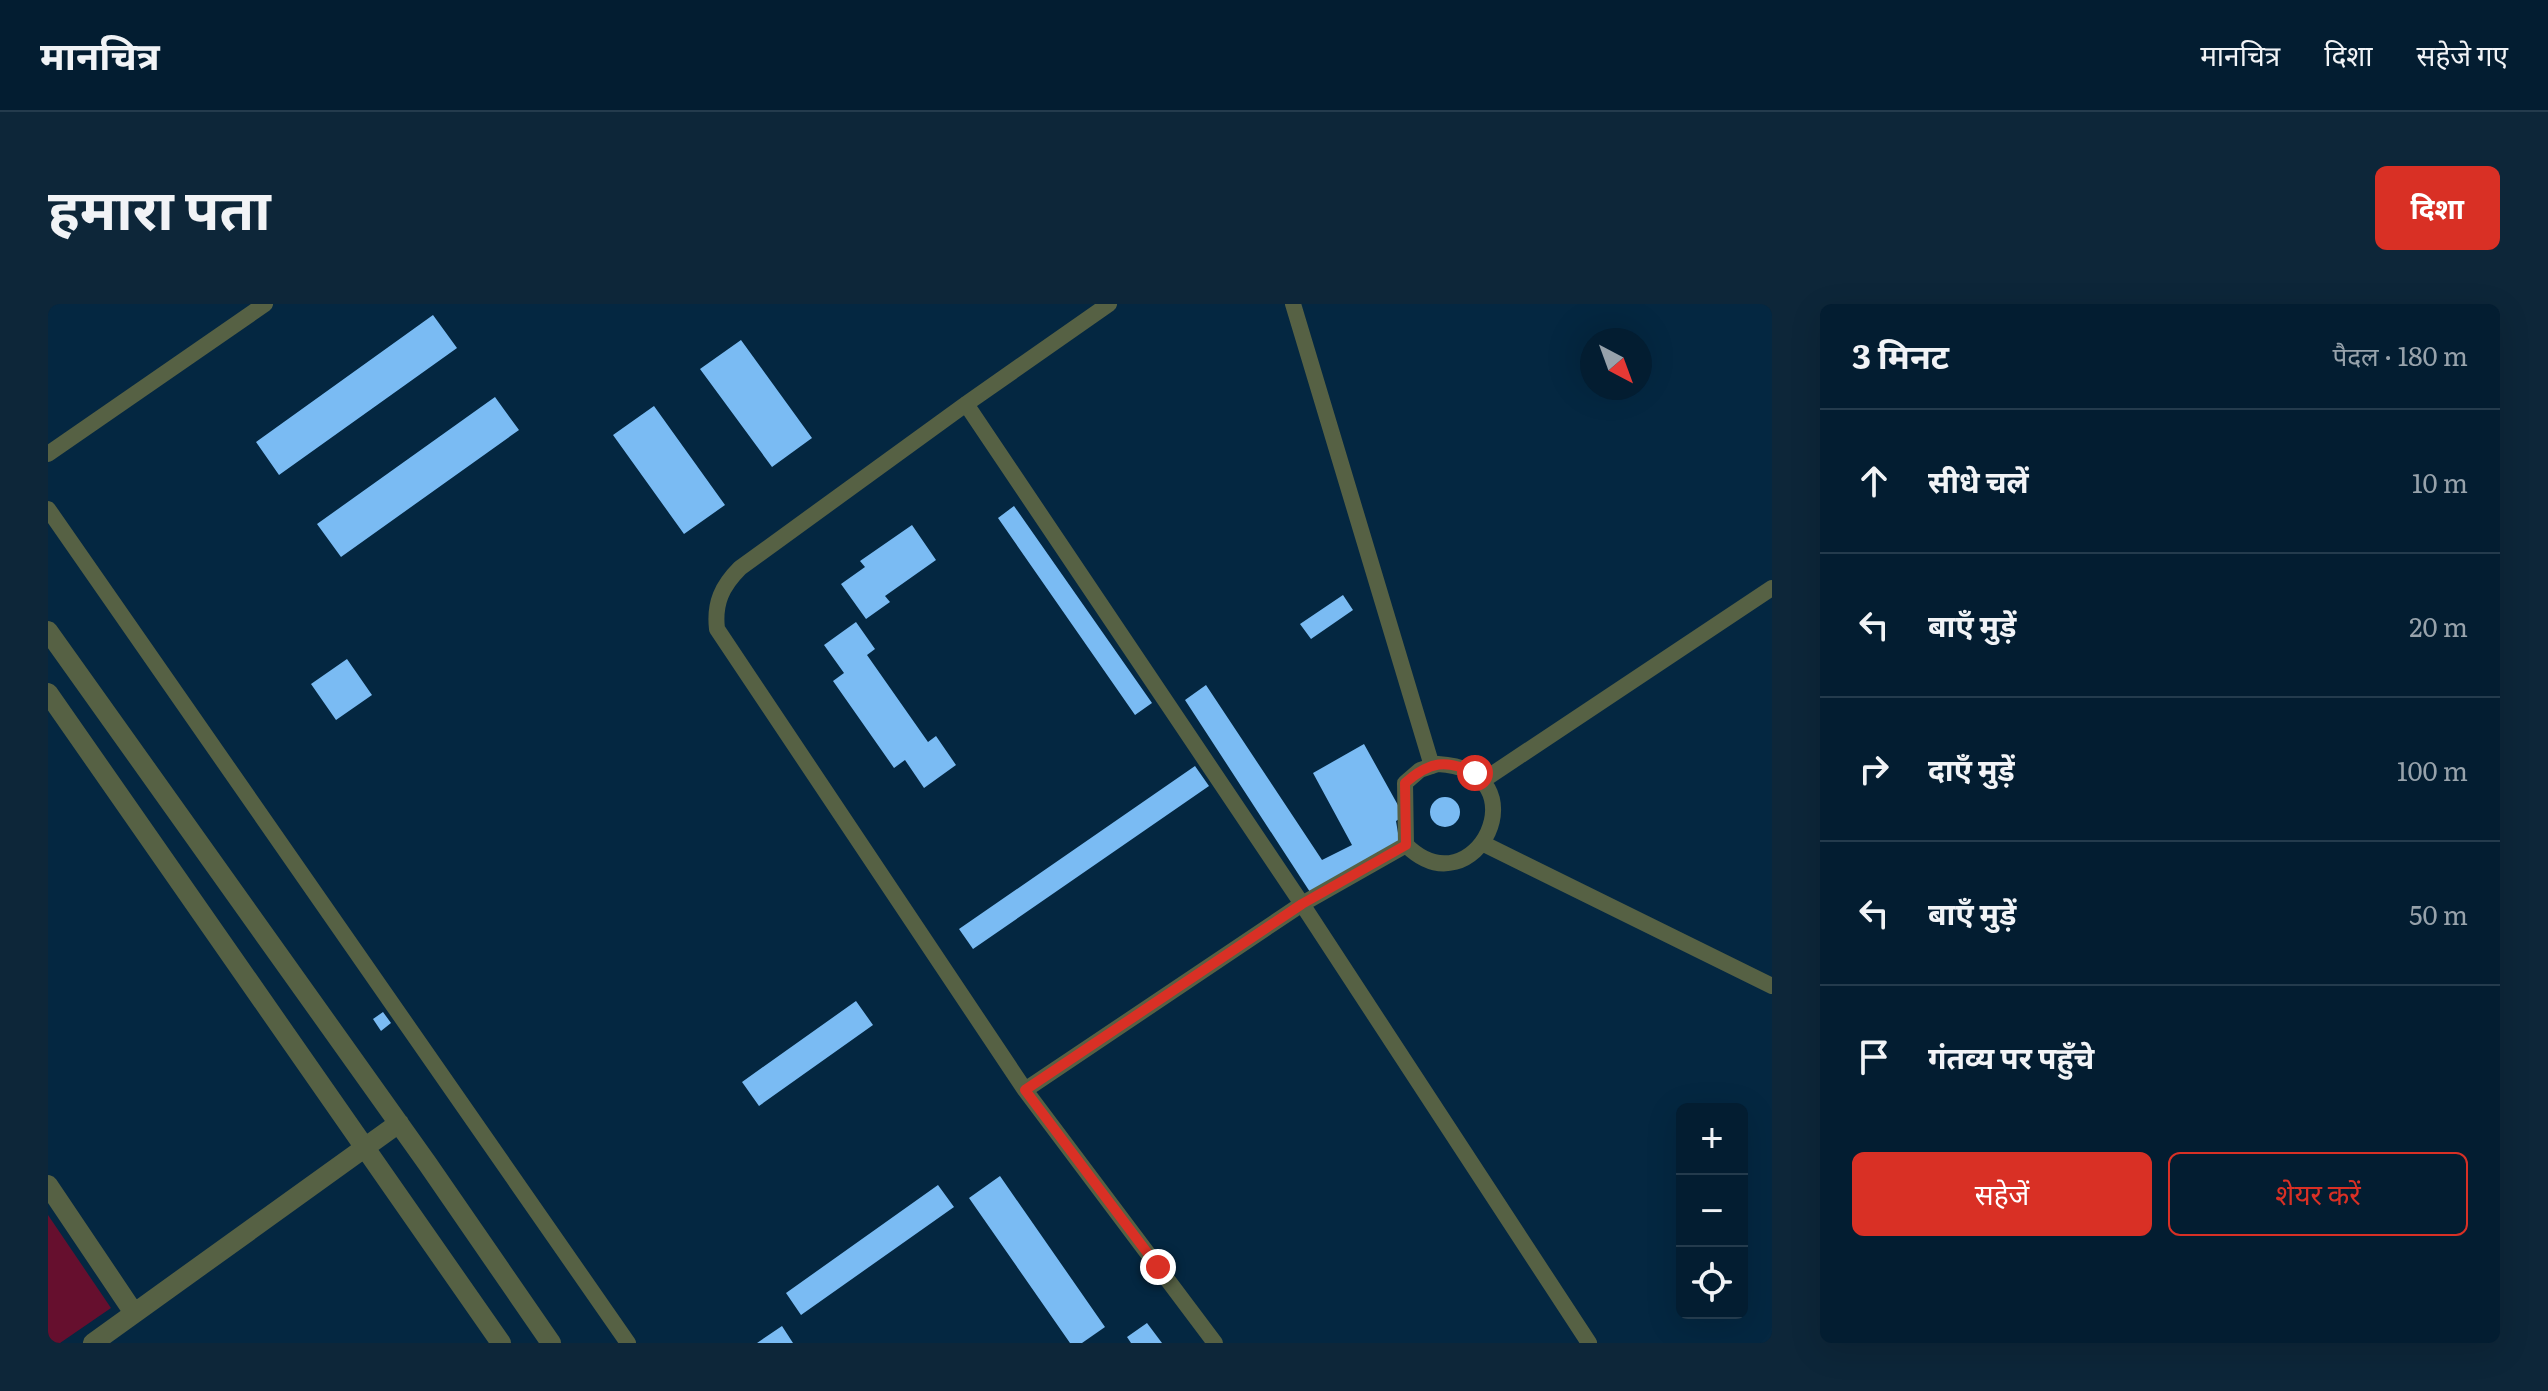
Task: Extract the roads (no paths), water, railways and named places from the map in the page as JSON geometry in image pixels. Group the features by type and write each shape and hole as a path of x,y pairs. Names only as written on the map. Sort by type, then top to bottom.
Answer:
{"street":[{"path":"48,631 399,1123 551,1343"},
{"path":"48,693 501,1343"},
{"path":"93,1343 399,1123"},
{"path":"48,1185 134,1313"}],"lane":[{"path":"48,454 265,304"},
{"path":"1109,304 740,568 725,583 715,617 717,629 1025,1090 1215,1343"},
{"path":"1293,304 1432,766"},
{"path":"966,404 1302,904 1589,1343"},
{"path":"48,509 628,1343"},
{"path":"1482,781 1772,588"},
{"path":"1458,765 1475,773 1488,788 1494,807 1493,826 1484,844 1469,857 1451,863 1431,862 1406,845 1405,783 1420,770 1432,766 1458,765"},
{"path":"1484,844 1772,986"},
{"path":"1025,1090 1302,904 1406,845"}]}
